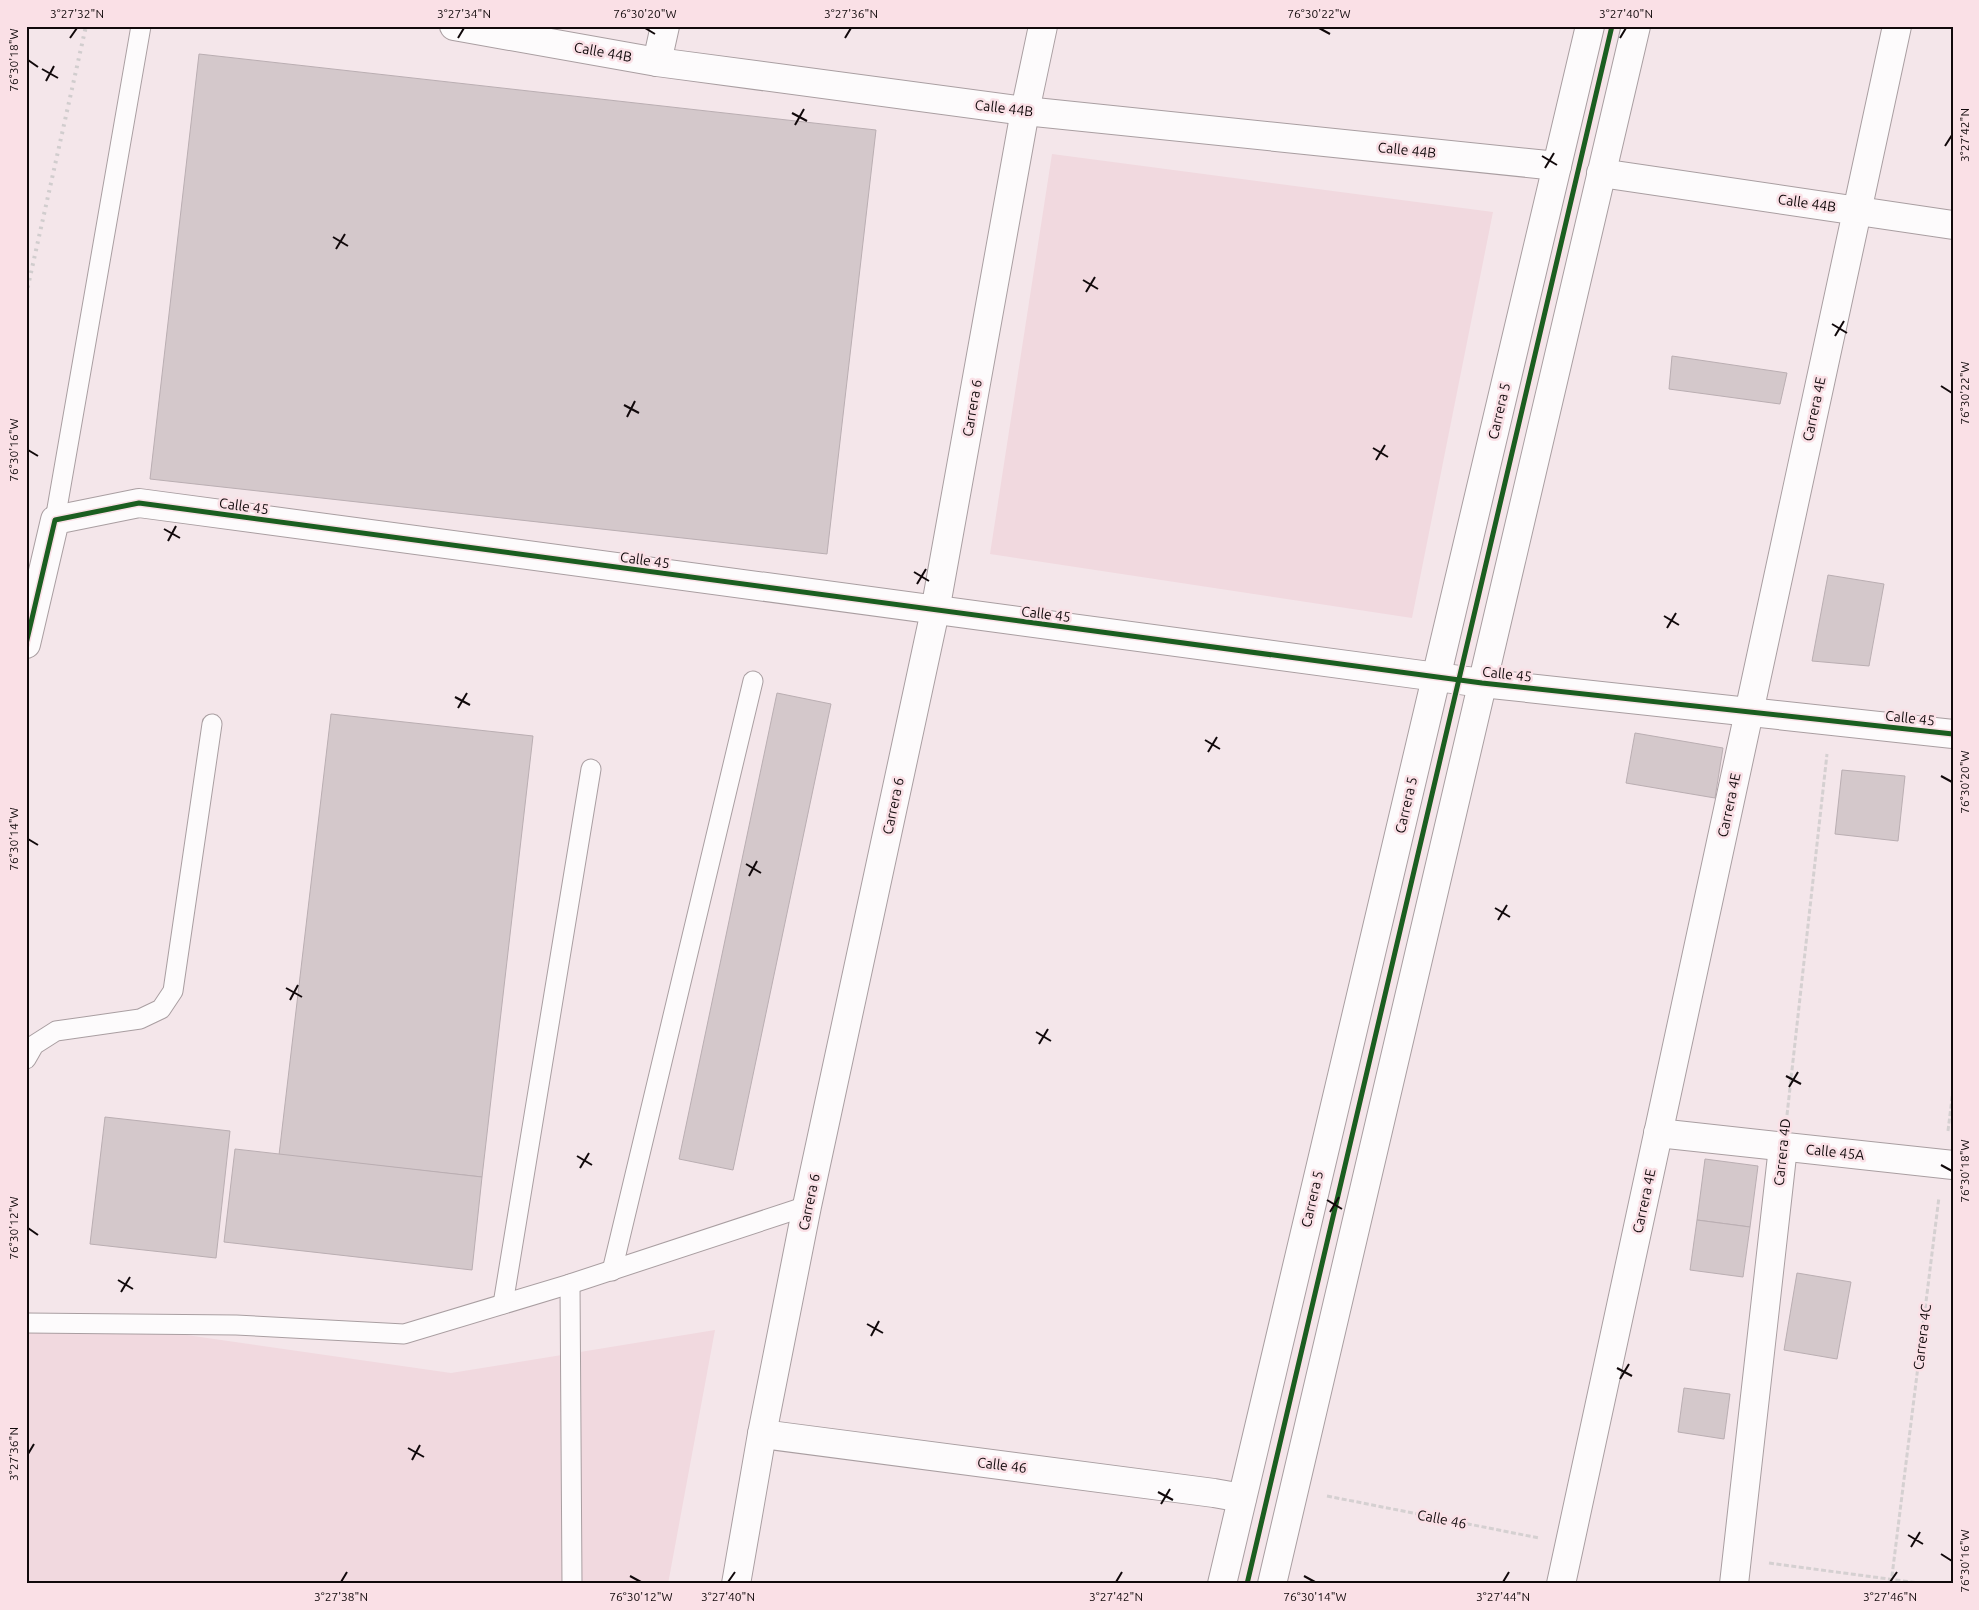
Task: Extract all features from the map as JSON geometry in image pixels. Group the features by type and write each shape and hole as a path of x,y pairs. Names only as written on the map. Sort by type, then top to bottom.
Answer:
{"street":[{"name":"Calle 44B","path":"454,26 657,62 1026,111 1557,166"},
{"path":"657,62 665,26"},
{"name":"Carrera 6","path":"736,1584 762,1434 807,1206 935,611 1043,26"},
{"name":"Carrera 5","path":"1222,1584 1590,26"},
{"path":"1272,1584 1636,26"},
{"name":"Carrera 4E","path":"1560,1584 1897,26"},
{"name":"Calle 44B","path":"1601,173 1953,225"},
{"name":"Calle 45","path":"55,520 139,503 1482,683 1953,734"},
{"path":"26,644 55,520"},
{"name":"Calle 45A","path":"1658,1133 1948,1164"},
{"name":"Carrera 4D","path":"1735,1571 1783,1147"},
{"name":"Calle 46","path":"762,1434 1205,1491 1242,1498"}],"lane":[{"path":"55,520 141,26"},
{"path":"612,1271 753,681"},
{"path":"26,1059 34,1045 56,1031 140,1019 161,1009 173,991 212,724"},
{"path":"503,1304 591,769"},
{"path":"26,1323 236,1325 404,1334 612,1271 807,1206"},
{"path":"570,1284 572,1584"}],"path":[{"path":"1735,1571 1926,1584"}],"shaded area":[{"path":"1052,154 1493,212 1412,618 990,554"},
{"path":"26,1312 451,1373 715,1330 668,1584 26,1584"}],"building":[{"path":"199,54 876,130 827,554 150,479"},
{"path":"1672,356 1787,373 1780,404 1669,389"},
{"path":"1828,575 1884,584 1869,666 1812,661"},
{"path":"777,693 831,704 733,1170 679,1159"},
{"path":"331,714 533,736 482,1177 279,1155"},
{"path":"1635,733 1723,748 1715,798 1626,783"},
{"path":"1842,770 1905,776 1898,841 1835,834"},
{"path":"105,1117 230,1131 216,1258 90,1244"},
{"path":"235,1149 482,1177 472,1270 224,1242"},
{"path":"1705,1159 1758,1166 1750,1227 1697,1220"},
{"path":"1697,1220 1750,1227 1743,1277 1690,1270"},
{"path":"1797,1273 1851,1282 1837,1359 1784,1350"},
{"path":"1684,1388 1730,1394 1724,1439 1678,1432"}],"railway":[{"path":"26,295 86,26"}],"cycle path":[{"path":"1247,1584 1612,26"},
{"path":"26,644 55,520 139,503 1482,683 1953,734"}]}
